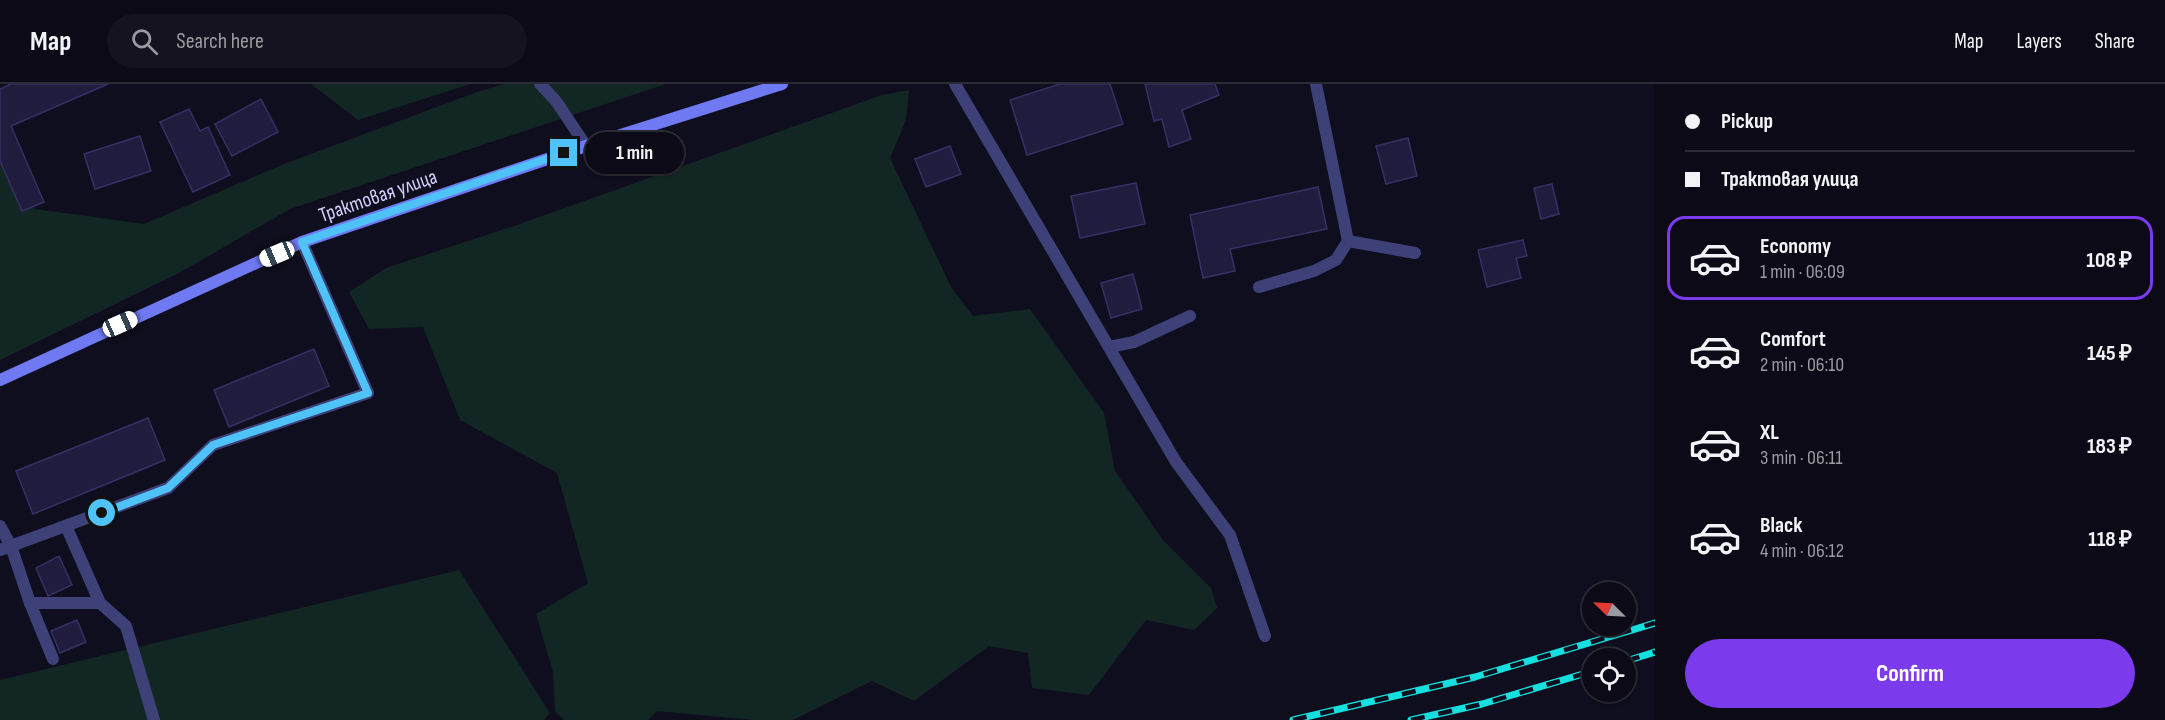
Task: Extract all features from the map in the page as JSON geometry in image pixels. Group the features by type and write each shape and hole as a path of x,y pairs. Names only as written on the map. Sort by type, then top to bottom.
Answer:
{"main road":[{"name":"Трактовая улица","path":"0,380 302,242 757,88 782,84"}],"lane":[{"path":"540,84 556,101 586,146"},
{"path":"955,84 1176,462 1230,535 1265,636"},
{"path":"1259,287 1314,271 1336,260 1348,241 1316,84"},
{"path":"1348,241 1415,253"},
{"path":"5,548 168,488 213,445 368,393 302,242"},
{"path":"1108,346 1134,342 1190,316"},
{"path":"0,526 5,548 53,659"},
{"path":"66,526 100,603 126,626 154,720"},
{"path":"30,603 100,603"}],"green space":[{"path":"311,84 470,84 358,120"},
{"path":"504,84 666,84 290,209 179,273 0,360 0,95 35,209 144,224 284,164"},
{"path":"909,90 906,120 890,158 951,287 973,316 1030,309 1104,413 1115,471 1163,540 1211,588 1217,608 1194,630 1146,620 1089,695 1032,688 1028,653 989,646 914,701 872,681 793,720 754,720 657,711 648,720 564,720 555,711 553,672 536,614 588,583 557,473 460,420 423,327 369,329 349,292 386,268 517,225 882,95"},
{"path":"459,570 550,713 544,720 0,720 0,680"}],"building":[{"path":"11,84 108,84 11,126 44,202 22,211 0,161 0,89"},
{"path":"1060,84 1110,84 1123,124 1027,155 1010,100"},
{"path":"1145,84 1215,84 1219,95 1182,110 1191,139 1169,147 1162,119 1154,121"},
{"path":"261,99 278,132 232,156 215,124"},
{"path":"189,109 200,131 208,127 230,175 193,192 160,122"},
{"path":"140,136 151,171 95,189 84,154"},
{"path":"1408,138 1417,176 1386,184 1376,146"},
{"path":"950,146 961,174 926,187 915,159"},
{"path":"1136,183 1145,224 1080,238 1071,196"},
{"path":"1552,184 1559,214 1541,219 1534,188"},
{"path":"1318,187 1327,229 1230,249 1235,271 1203,278 1190,215"},
{"path":"1523,240 1527,256 1516,258 1521,278 1487,287 1478,250"},
{"path":"1133,274 1142,309 1111,318 1101,283"},
{"path":"314,349 329,386 229,427 214,390"},
{"path":"148,418 165,460 33,514 16,471"},
{"path":"59,556 72,585 48,596 36,568"},
{"path":"77,620 86,642 60,653 51,631"}],"railway":[{"path":"1293,720 1475,677 1655,623"},
{"path":"1636,658 1655,652"},
{"path":"1411,720 1482,704 1582,674"}],"route":[{"path":"102,513 168,488 213,445 368,393 302,242 564,153"}]}
